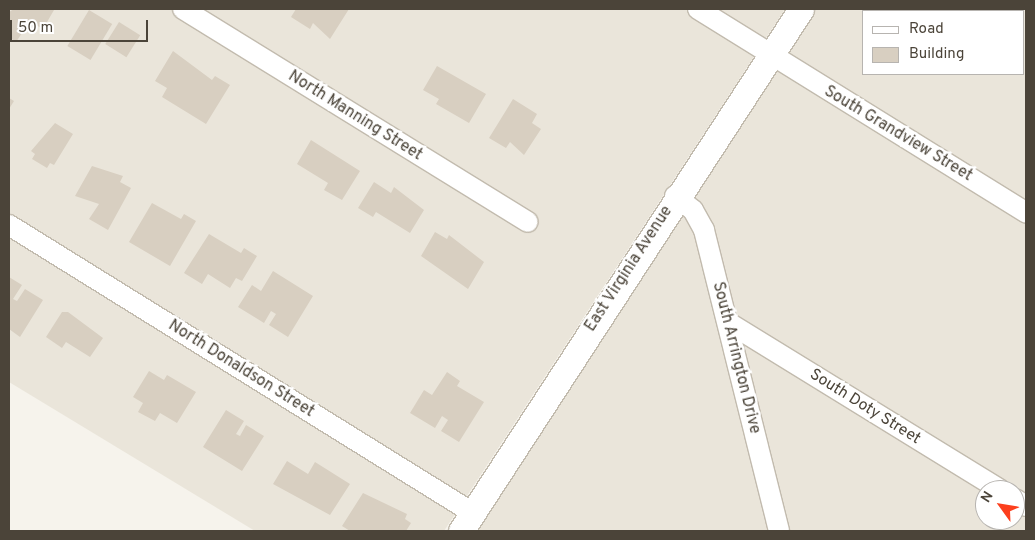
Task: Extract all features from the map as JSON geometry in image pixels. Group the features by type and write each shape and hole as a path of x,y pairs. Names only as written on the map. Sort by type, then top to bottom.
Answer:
{"street":[{"name":"North Manning Street","path":"183,9 528,222"},
{"name":"South Grandview Street","path":"698,9 770,56 1026,212"},
{"name":"East Virginia Avenue","path":"467,522 675,196 801,9"},
{"name":"South Arrington Drive","path":"675,196 693,210 704,230 729,324 774,528"},
{"name":"North Donaldson Street","path":"9,225 467,522"},
{"name":"South Doty Street","path":"729,324 984,480"}],"shaded area":[{"path":"9,9 785,9 444,531 255,531 9,382"},
{"path":"801,9 1026,9 1026,531 461,531"}],"building":[{"path":"14,9 54,10 43,29 34,24 31,30 26,27 16,42 9,37 9,12"},
{"path":"296,9 349,9 330,39 313,23 310,29 291,17"},
{"path":"89,10 112,24 91,60 67,46"},
{"path":"119,22 140,35 126,57 105,44"},
{"path":"173,51 212,80 215,76 230,85 206,124 162,97 167,88 155,81"},
{"path":"437,66 486,94 469,123 436,104 439,99 423,90"},
{"path":"9,98 14,101 9,109"},
{"path":"513,99 537,114 532,123 541,129 524,155 510,142 506,148 489,138"},
{"path":"55,123 73,134 54,165 50,163 47,168 32,159 35,154 31,151"},
{"path":"311,140 360,171 342,200 324,190 328,183 297,164"},
{"path":"92,166 123,176 120,182 131,188 108,230 89,219 99,204 75,196"},
{"path":"374,182 391,193 394,187 424,210 410,233 376,212 373,217 358,208"},
{"path":"152,203 181,219 184,214 196,221 170,266 129,242"},
{"path":"435,232 447,239 449,235 484,262 468,289 421,256"},
{"path":"209,234 241,253 244,248 257,256 242,281 236,278 230,288 208,274 202,284 184,273"},
{"path":"273,271 313,296 288,337 269,325 276,314 271,311 264,323 238,307 252,285 261,291"},
{"path":"9,277 22,285 13,299 17,301 25,289 43,300 20,337 9,329"},
{"path":"62,312 68,312 103,338 90,357 66,342 62,348 46,337"},
{"path":"149,371 164,380 167,375 196,392 177,423 160,413 155,421 138,412 143,403 133,397"},
{"path":"447,372 460,381 457,386 484,402 459,442 441,431 448,420 442,416 435,428 410,413 424,390 432,395"},
{"path":"226,410 244,421 236,434 240,436 246,425 264,436 242,471 203,447"},
{"path":"287,461 308,474 315,462 350,484 330,515 273,484"},
{"path":"363,493 407,514 405,519 411,523 406,531 350,531 342,526"}]}
